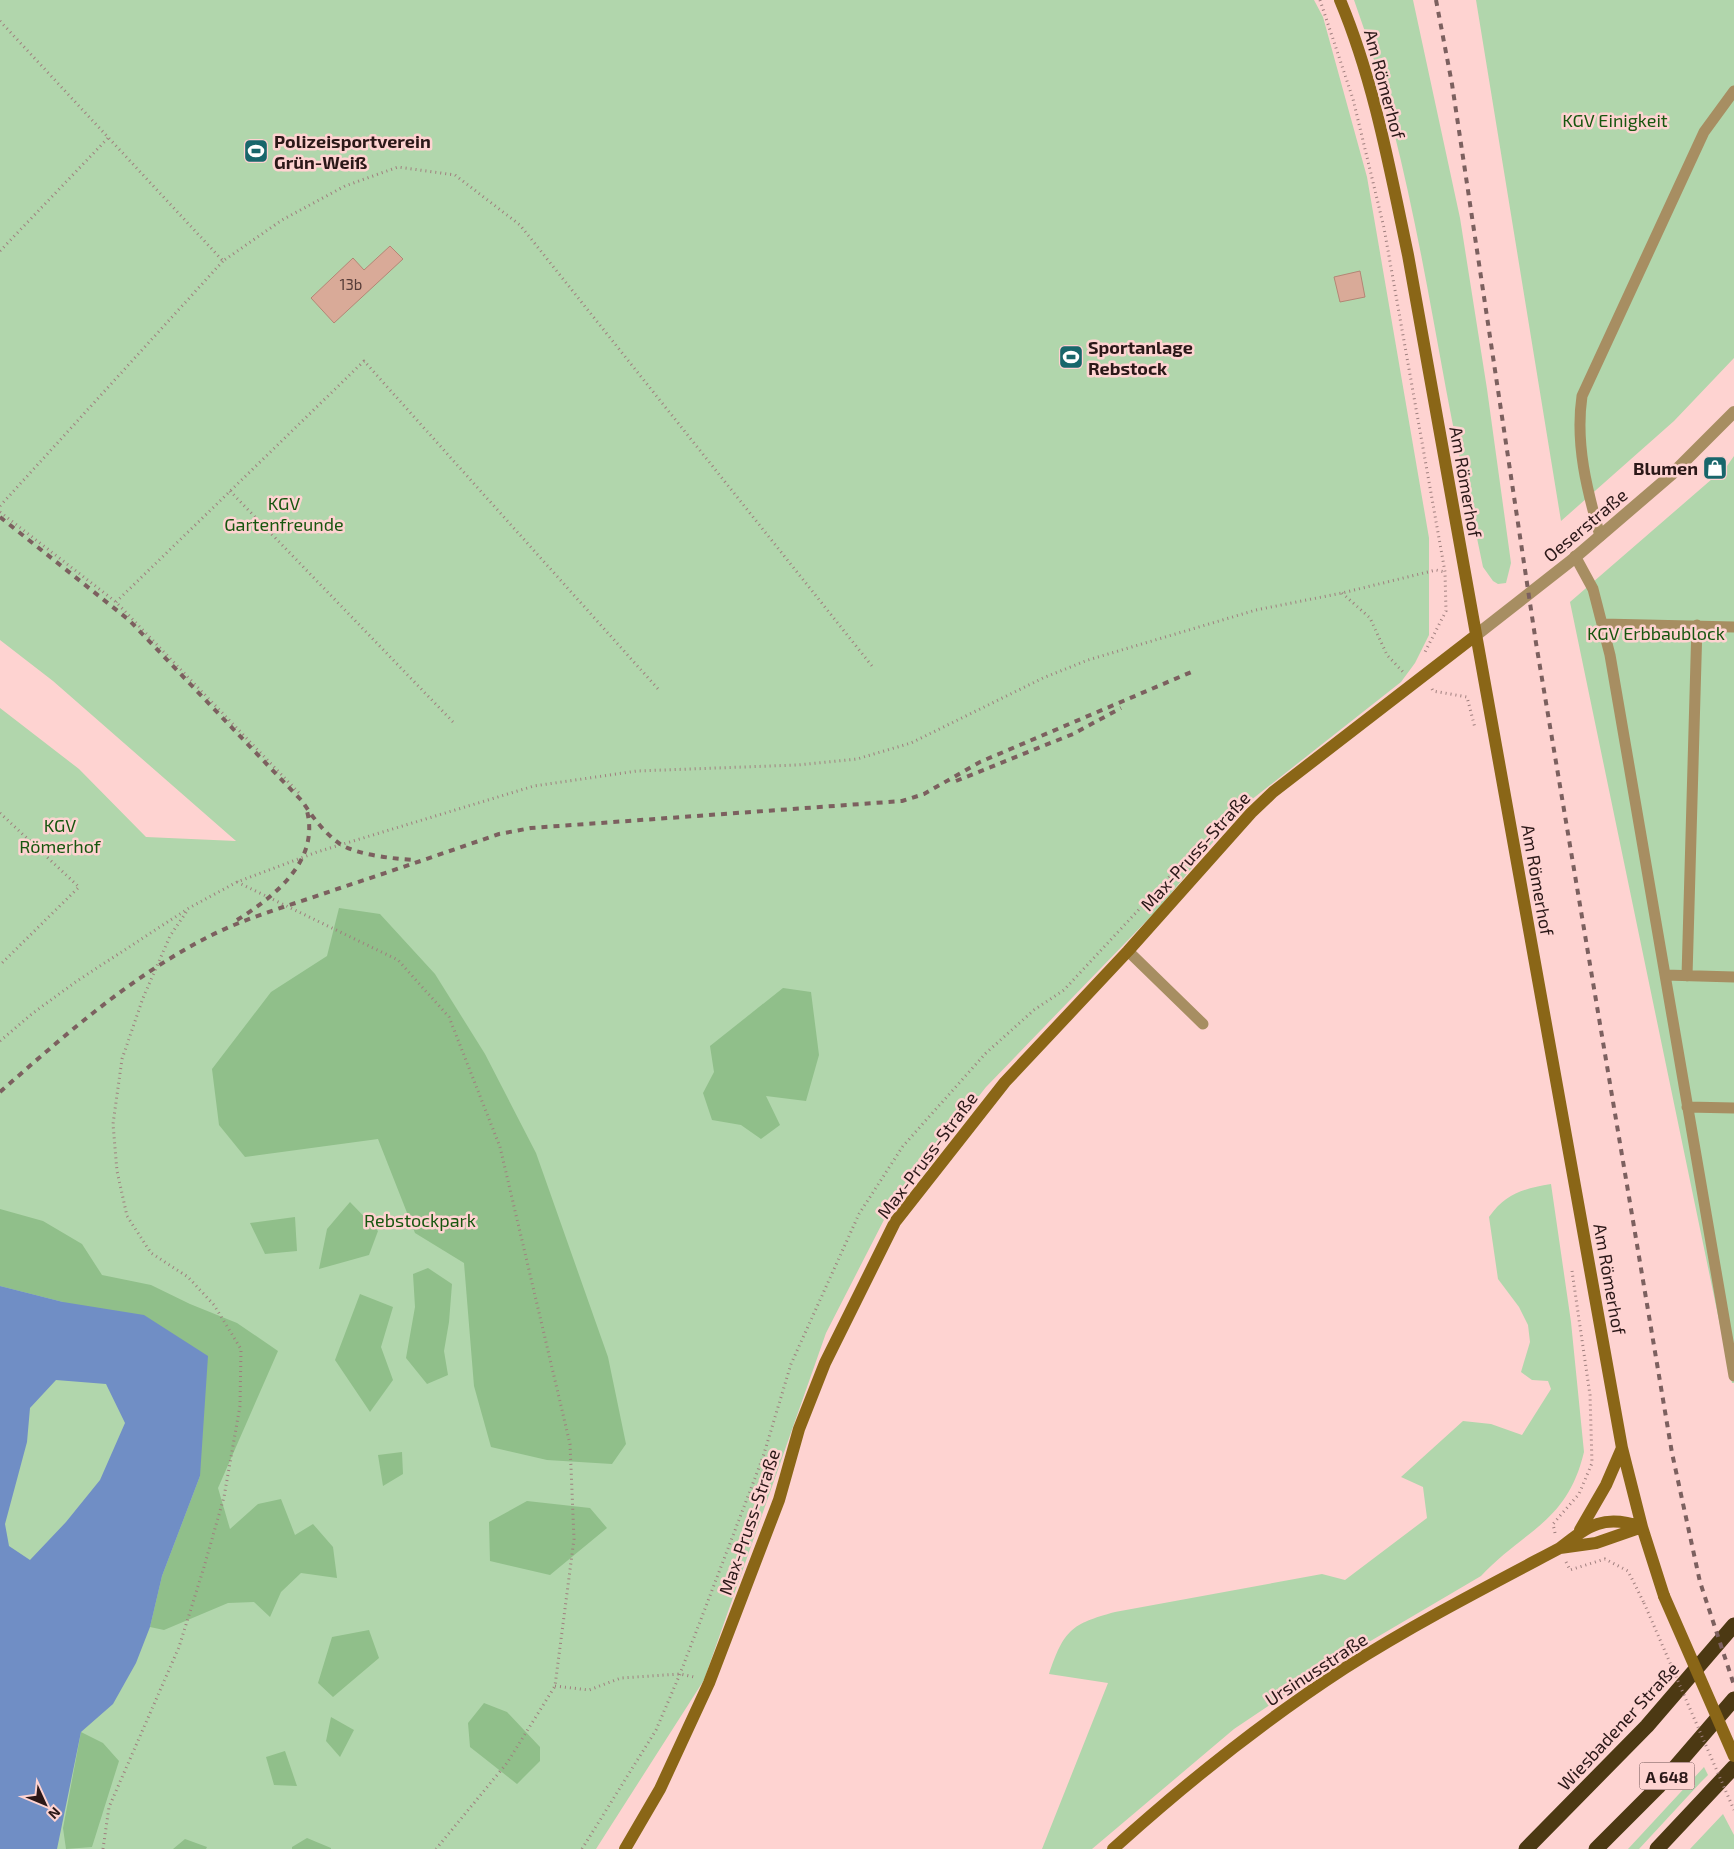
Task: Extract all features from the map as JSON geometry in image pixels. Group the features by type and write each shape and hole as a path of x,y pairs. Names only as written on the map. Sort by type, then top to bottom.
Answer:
{"highway":[{"name":"Wiesbadener Straße","path":"1526,1849 1647,1726 1734,1625"},
{"name":"A 648","path":"1596,1849 1658,1787 1734,1699"},
{"path":"1657,1849 1734,1768"},
{"path":"1664,1849 1682,1824"}],"main road":[{"name":"Am Römerhof","path":"1340,0 1352,27 1372,98 1408,255 1622,1448 1642,1527 1664,1596 1734,1756"},
{"name":"Max-Pruss-Straße","path":"625,1849 660,1788 708,1683 779,1500 799,1429 825,1363 895,1222 1005,1082 1128,951 1256,808 1419,678 1475,636"},
{"name":"Ursinusstraße","path":"1578,1533 1598,1502 1622,1448"},
{"name":"Ursinusstraße","path":"1112,1849 1174,1794 1255,1730 1346,1668 1560,1548 1585,1528 1604,1521 1615,1520 1642,1527"},
{"name":"Ursinusstraße","path":"1560,1548 1596,1543 1642,1527"}],"street":[{"name":"Oeserstraße","path":"1475,636 1600,536 1672,475 1734,412"}],"lane":[{"path":"1600,536 1585,482 1578,421 1582,396 1704,132 1734,91"},
{"path":"1575,556 1593,589 1612,665 1734,1376"},
{"path":"1602,624 1734,627"},
{"path":"1687,976 1697,625"},
{"path":"1128,951 1203,1024"},
{"path":"1665,975 1734,977"},
{"path":"1688,1107 1734,1108"}],"path":[{"path":"1320,0 1353,99 1384,228 1445,572 1446,603"},
{"path":"0,21 223,261"},
{"path":"0,251 109,137"},
{"path":"0,506 223,261 282,220 344,186 398,167 455,175 520,225 872,666"},
{"path":"116,602 364,361 659,690"},
{"path":"230,491 455,724"},
{"path":"0,512 116,602 299,793"},
{"path":"0,1041 33,1013 70,986 189,908 237,882 317,852 534,786 637,771 797,765 857,758 910,743 1043,678 1088,660 1256,610 1342,593 1436,570 1445,572"},
{"path":"1342,593 1370,618 1387,655 1434,691 1466,697 1476,732"},
{"path":"0,813 79,887 0,965"},
{"path":"237,882 398,960 449,1017 500,1147 570,1444 574,1539 555,1686 507,1763 436,1849"},
{"path":"104,1849 109,1807 179,1647 204,1567 224,1497 240,1406 241,1349 214,1305 188,1277 151,1253 127,1216 117,1171 113,1124 122,1059 143,998 170,936 189,908"},
{"path":"1572,1269 1590,1395 1592,1463 1579,1494 1553,1524 1560,1548 1570,1570 1605,1560 1628,1571 1644,1603 1734,1810"},
{"path":"555,1686 589,1690 622,1678 680,1674 696,1678"},
{"path":"582,1849 656,1730 680,1674"}],"green space":[{"path":"0,0 1314,0 1323,17 1367,177 1429,538 1429,635 1415,663 1401,682 1241,808 1159,908 986,1087 888,1212 826,1333 704,1680 596,1849 0,1849 0,708 79,769 146,837 236,841 53,681 0,640"},
{"path":"1354,0 1413,0 1460,218 1487,389 1511,563 1506,583 1498,584 1493,581 1483,567 1397,144 1370,48"},
{"name":"KGV Einigkeit","path":"1476,0 1734,0 1734,358 1674,421 1561,521"},
{"name":"KGV Erbbaublock","path":"1734,456 1734,1383 1732,1383 1570,602 1727,466"},
{"name":"Rebstockpark","path":"339,908 380,914 435,974 485,1054 536,1153 608,1357 626,1444 612,1464 547,1460 491,1447 474,1386 464,1263 415,1233 378,1139 245,1157 219,1125 212,1069 271,992 327,956"},
{"path":"783,988 811,992 819,1055 806,1101 766,1096 780,1125 761,1139 741,1125 712,1120 703,1093 714,1072 710,1046"},
{"path":"1551,1184 1571,1322 1584,1452 1567,1495 1556,1510 1481,1576 1328,1666 1234,1729 1092,1849 1042,1849 1108,1683 1049,1674 1059,1647 1071,1631 1088,1621 1115,1612 1322,1574 1345,1580 1427,1518 1423,1487 1401,1477 1463,1421 1491,1424 1522,1435 1551,1389 1548,1381 1532,1380 1521,1372 1530,1342 1528,1325 1519,1307 1498,1279 1489,1217 1502,1202 1516,1193"},
{"path":"350,1202 378,1231 369,1255 319,1269 327,1229"},
{"path":"0,1209 43,1221 82,1244 102,1275 151,1285 190,1304 237,1323 278,1351 218,1488 230,1529 258,1504 281,1499 295,1535 313,1524 333,1547 337,1578 301,1573 281,1592 270,1617 254,1602 228,1603 164,1630 150,1627 162,1576 200,1476 63,1302 0,1286"},
{"path":"295,1217 297,1251 265,1254 250,1223"},
{"path":"428,1268 452,1284 449,1322 444,1351 448,1375 427,1384 406,1358 415,1307 413,1274"},
{"path":"360,1294 393,1307 381,1347 393,1380 370,1412 335,1360"},
{"path":"402,1452 403,1474 383,1486 378,1455"},
{"path":"527,1501 590,1508 607,1528 550,1575 490,1561 489,1522"},
{"path":"369,1630 379,1658 333,1697 318,1683 332,1637"},
{"path":"484,1703 507,1712 540,1747 540,1761 517,1784 470,1747 468,1723"},
{"path":"331,1717 354,1730 340,1757 326,1741"},
{"path":"81,1732 103,1743 119,1761 92,1847 66,1849 63,1828"},
{"path":"285,1751 297,1786 274,1785 266,1757"},
{"path":"1704,1767 1708,1775 1639,1849 1628,1849"},
{"path":"1723,1814 1734,1835 1734,1849 1690,1849"},
{"path":"307,1838 331,1849 292,1849 292,1847"},
{"path":"185,1839 207,1847 206,1849 173,1849"}],"water":[{"path":"0,1286 63,1302 144,1315 208,1356 200,1476 162,1576 150,1627 136,1663 113,1704 81,1732 57,1849 0,1849","holes":["56,1380 106,1384 125,1423 100,1480 66,1522 30,1560 9,1546 5,1524 27,1442 30,1408"]}],"building":[{"path":"390,246 403,259 334,323 311,298 353,258 364,270"},
{"path":"1360,271 1365,297 1340,302 1334,277"}],"railway":[{"path":"1436,0 1452,84 1536,643 1672,1453 1700,1582 1734,1685"},
{"path":"0,517 129,620 302,801 334,840 347,848 366,854 415,860"},
{"path":"0,1092 73,1029 150,971 206,938 269,912 499,834 531,828 902,801 924,794 980,762 1196,670"},
{"path":"956,781 1073,734 1121,708"},
{"path":"237,920 279,889 291,876 307,846 309,829 307,811"}],"place":[{"name":"Polizeisportverein Grün-Weiß","path":"256,151"},
{"name":"Sportanlage Rebstock","path":"1071,357"},
{"name":"Blumen","path":"1715,468"}],"park label":[{"name":"KGV Gartenfreunde","path":"284,513"},
{"name":"KGV Römerhof","path":"60,835"}]}
